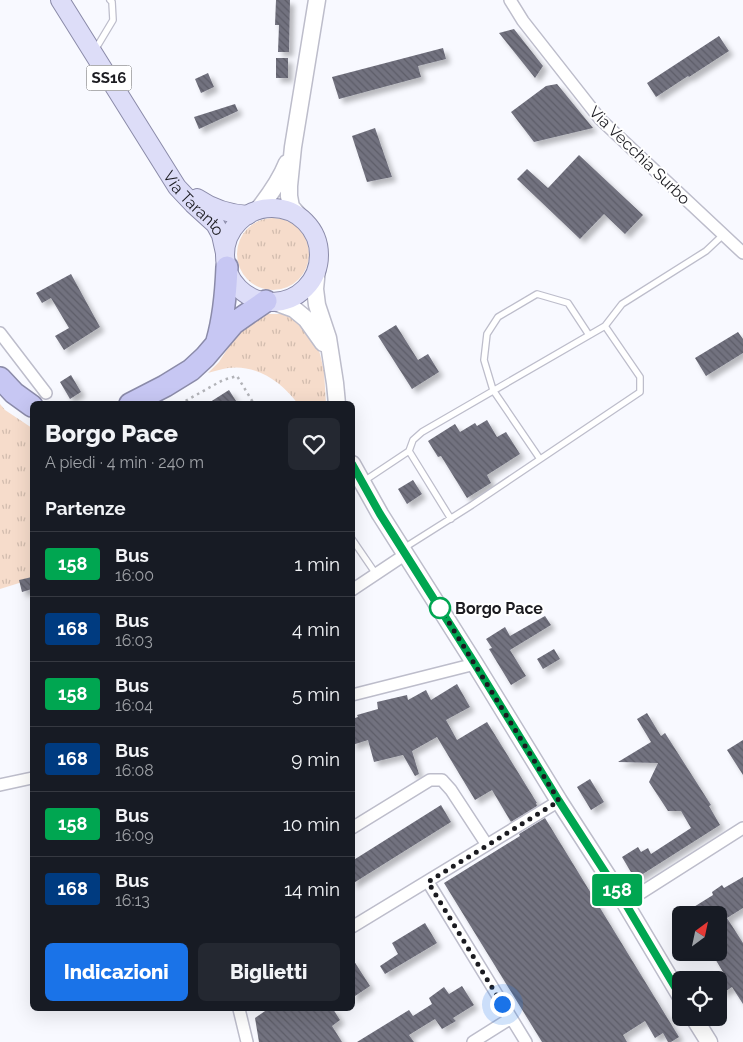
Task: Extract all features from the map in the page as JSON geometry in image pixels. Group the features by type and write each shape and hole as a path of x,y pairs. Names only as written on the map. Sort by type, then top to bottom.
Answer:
{"highway":[{"path":"216,343 226,294 226,260"},
{"path":"136,401 191,370 205,357 234,323 270,301"},
{"path":"0,378 14,393 28,404 30,403"}],"main road":[{"name":"Via Taranto","path":"60,0 177,187 215,224 222,235 226,260 234,282 250,296 294,309 316,331 332,360"},
{"path":"301,218 291,207 289,186 293,147 317,0"},
{"path":"252,213 266,200 280,180 293,147"},
{"name":"Via Taranto","path":"158,155 180,183 209,206 235,214 252,213"},
{"name":"Via Taranto","path":"226,260 229,236 237,223 252,213 266,208 284,210 301,218 310,228 316,238 319,256 315,289 317,305 328,338 337,401"},
{"path":"270,301 283,300 297,294 311,281 317,268"},
{"path":"355,469 404,552 559,801 625,903 672,982"},
{"path":"697,1026 703,1040"}],"street":[{"name":"Via Vecchia Surbo","path":"510,0 523,21 600,119 743,253"},
{"path":"0,333 40,399"},
{"path":"355,588 404,552"},
{"path":"355,693 475,664"},
{"path":"0,785 30,778"},
{"path":"355,826 430,780 442,780 451,790 486,845"},
{"path":"355,925 559,801"},
{"path":"625,903 743,828"},
{"path":"428,882 526,1042"},
{"path":"239,1011 247,1042"},
{"path":"473,1042 511,1018"}],"lane":[{"path":"93,53 113,20 112,2 110,0"},
{"path":"362,482 409,451 414,440 422,432 605,326 622,304 706,251 723,235"},
{"path":"540,459 492,390 484,360 486,334 498,317 537,294 568,303 589,335"},
{"path":"404,552 569,438 640,392 640,377 605,326"},
{"path":"409,451 451,518"},
{"path":"355,543 376,574"}],"path":[{"path":"185,401 223,380 236,376 252,401"}],"green space":[{"path":"273,218 293,224 303,234 309,254 303,274 293,284 273,290 253,284 243,274 237,254 243,234 253,224"},
{"path":"260,314 292,316 316,342 324,371 326,401 296,401 268,376 248,369 228,368 208,373 219,362 243,325"},
{"path":"0,404 5,410 30,427 30,580 0,589"}],"building":[{"path":"276,0 290,0 289,52 278,52 279,25 275,25"},
{"path":"514,29 543,66 535,78 499,33"},
{"path":"719,36 729,51 656,97 647,83"},
{"path":"443,48 446,59 418,66 421,77 339,99 332,77"},
{"path":"276,58 288,58 288,78 276,78"},
{"path":"208,73 214,87 201,93 195,79"},
{"path":"557,84 593,128 534,142 511,112 546,86"},
{"path":"235,104 238,111 199,129 194,117"},
{"path":"375,128 392,177 367,182 352,136"},
{"path":"579,155 643,215 625,234 604,214 580,239 517,179 527,169 548,188"},
{"path":"71,274 100,327 64,350 55,336 69,328 51,298 42,303 36,293"},
{"path":"396,325 418,360 428,354 439,372 412,389 378,336"},
{"path":"738,332 743,339 743,353 706,376 695,358"},
{"path":"71,375 81,392 70,399 60,382"},
{"path":"229,390 236,401 212,401"},
{"path":"487,420 497,437 506,432 520,454 487,475 491,483 467,498 441,456 438,457 428,441 455,424 460,432 475,423 477,426"},
{"path":"413,480 422,494 407,504 398,489"},
{"path":"30,577 30,590 22,592 19,580"},
{"path":"545,616 551,625 510,650 526,676 511,685 489,649 492,648 486,639 505,627 510,636"},
{"path":"554,649 560,659 543,669 537,659"},
{"path":"457,684 470,707 446,720 457,740 487,722 537,803 537,806 511,822 492,790 475,800 437,737 412,751 419,774 415,776 403,755 374,762 368,740 355,744 355,718 358,717 357,715 378,709 377,702 407,695 408,700 426,690 431,700"},
{"path":"647,713 661,736 665,733 711,805 709,806 720,825 635,879 622,857 638,847 641,852 648,848 651,854 691,828 681,811 668,811 649,782 658,763 618,762 651,742 637,719"},
{"path":"743,740 743,775 727,750"},
{"path":"590,779 604,802 591,810 577,787"},
{"path":"441,805 451,822 355,882 355,859"},
{"path":"545,818 679,1037 668,1042 663,1033 655,1038 645,1021 623,1035 627,1042 542,1042 444,883 520,836 519,834"},
{"path":"743,877 743,908 728,917 728,906 695,906 713,895 712,892 722,885 724,888"},
{"path":"728,920 743,943 743,1004 732,987 727,990 727,971 722,971 716,961 728,961"},
{"path":"425,923 437,943 385,974 380,966 398,954 392,943"},
{"path":"355,963 370,986 355,996"},
{"path":"462,986 474,1005 453,1018 456,1021 442,1029 435,1019 409,1035 414,1042 357,1042 409,1010 413,1016 432,1004 429,998 444,987 449,994"},
{"path":"265,1011 334,1011 340,1020 332,1026 342,1042 259,1042 255,1018"}],"bus line":[{"name":"158","path":"355,469 380,514 625,903 672,982"}],"place":[{"name":"Borgo Pace","path":"440,608"}],"route":[{"path":"440,608 559,801 428,882 502,1004"}]}
